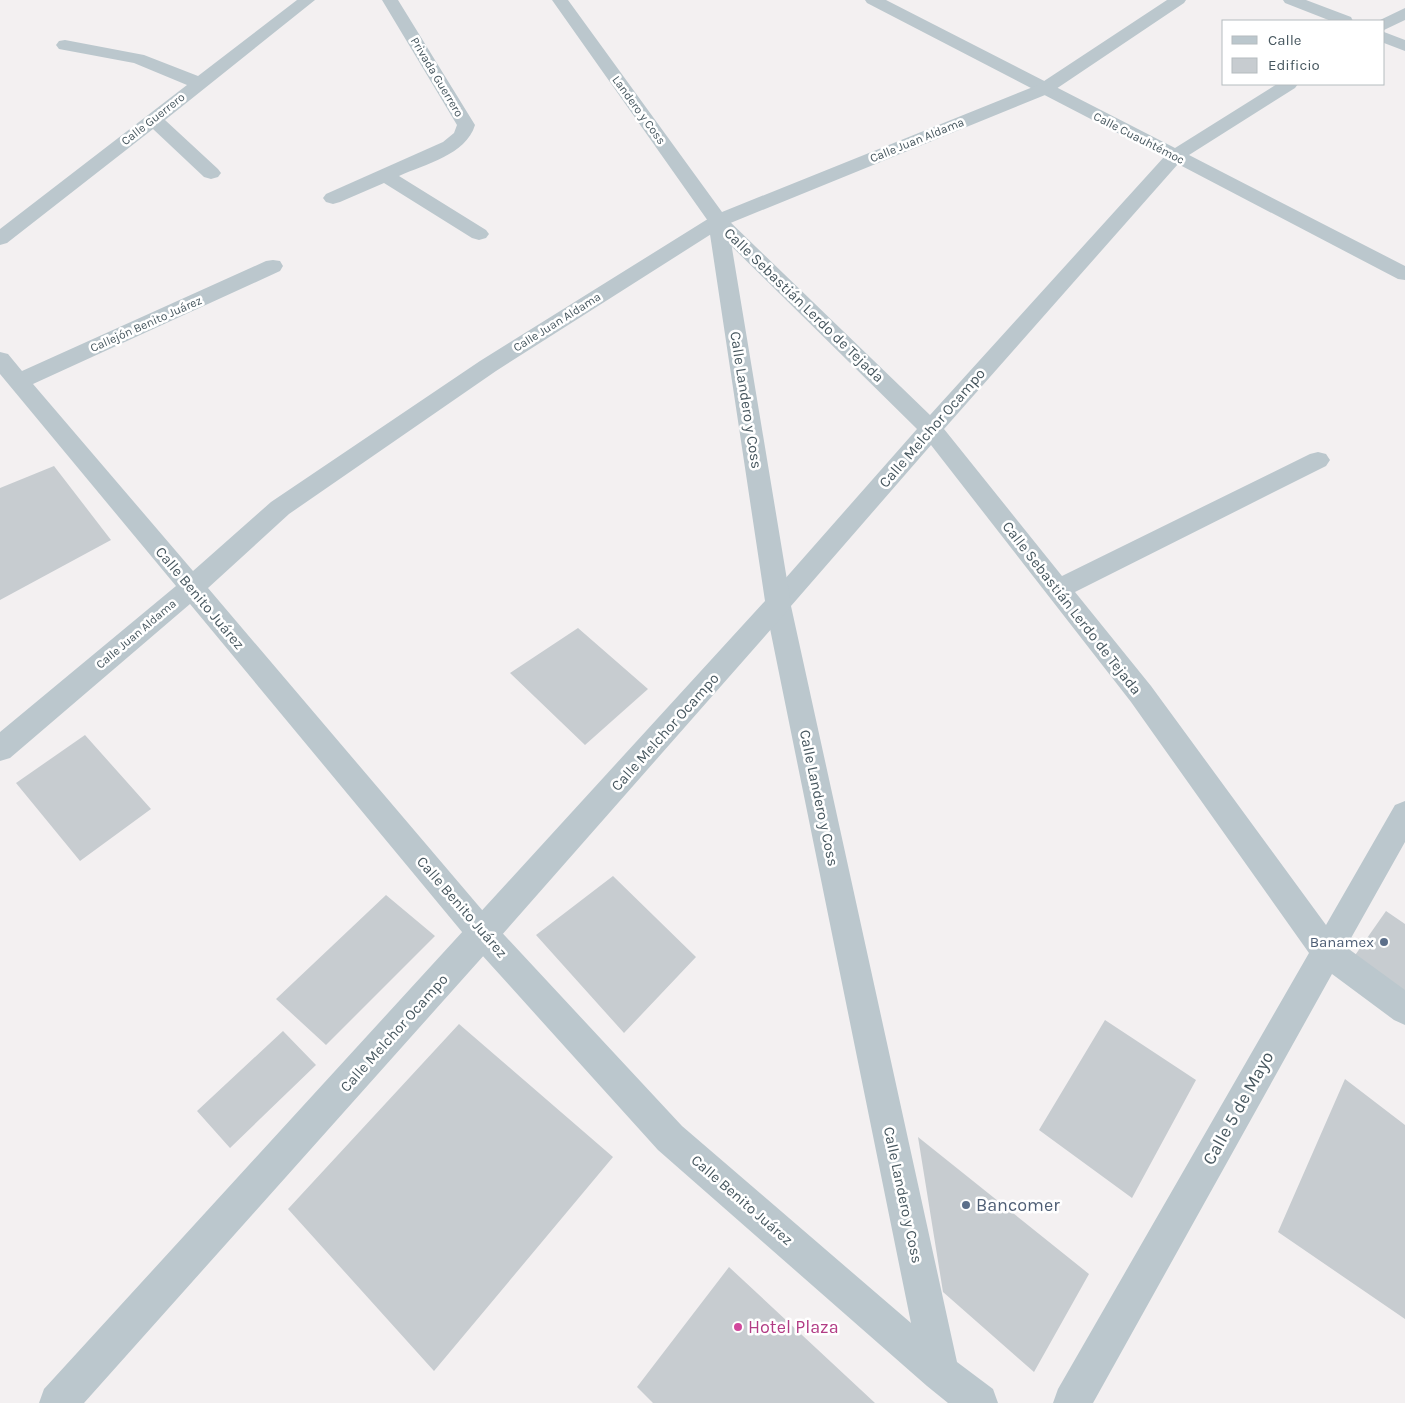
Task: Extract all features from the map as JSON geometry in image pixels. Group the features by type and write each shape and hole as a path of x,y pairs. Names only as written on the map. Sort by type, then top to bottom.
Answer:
{"street":[{"name":"Calle Guerrero","path":"0,240 307,0"},
{"name":"Privada Guerrero","path":"333,198 450,146 463,135 466,125 390,0"},
{"name":"Landero y Coss","path":"560,0 718,221"},
{"name":"Calle Cuauhtémoc","path":"873,0 1405,274"},
{"name":"Calle Juan Aldama","path":"0,749 191,588 288,503 488,366 718,221 1044,89 1178,0"},
{"path":"1291,0 1342,20"},
{"path":"1385,24 1405,13"},
{"path":"1385,37 1405,46"},
{"path":"65,45 138,60 199,83"},
{"name":"Calle Melchor Ocampo","path":"58,1403 483,934 1174,156 1287,85"},
{"path":"153,119 211,172"},
{"path":"385,175 479,234"},
{"name":"Calle Sebastián Lerdo de Tejada","path":"718,221 931,429 1141,694 1326,951 1405,1010"},
{"name":"Calle Landero y Coss","path":"718,221 778,604 940,1372"},
{"name":"Callejón Benito Juárez","path":"19,381 273,266"},
{"name":"Calle Benito Juárez","path":"0,358 483,934 670,1138 940,1372 979,1403"},
{"path":"1057,590 1318,460"},
{"name":"Calle 5 de Mayo","path":"1072,1403 1405,814"}],"building":[{"path":"54,466 111,540 0,600 0,488"},
{"path":"578,628 648,689 585,745 510,673"},
{"path":"85,735 151,809 80,861 16,783"},
{"path":"613,876 696,957 624,1033 536,935"},
{"path":"386,895 435,936 326,1045 276,999"},
{"name":"Banamex","path":"1386,911 1405,924 1405,1000 1351,961"},
{"path":"1105,1020 1196,1080 1132,1198 1039,1130"},
{"path":"459,1024 613,1157 434,1371 288,1209"},
{"path":"283,1031 316,1065 230,1148 197,1111"},
{"path":"1345,1079 1405,1125 1405,1319 1278,1232"},
{"name":"Bancomer","path":"918,1137 1089,1274 1034,1372 943,1292"},
{"name":"Hotel Plaza","path":"729,1267 875,1403 653,1403 637,1387"}],"place":[{"name":"Banamex","path":"1384,942"},
{"name":"Bancomer","path":"966,1205"},
{"name":"Hotel Plaza","path":"738,1327"}]}
